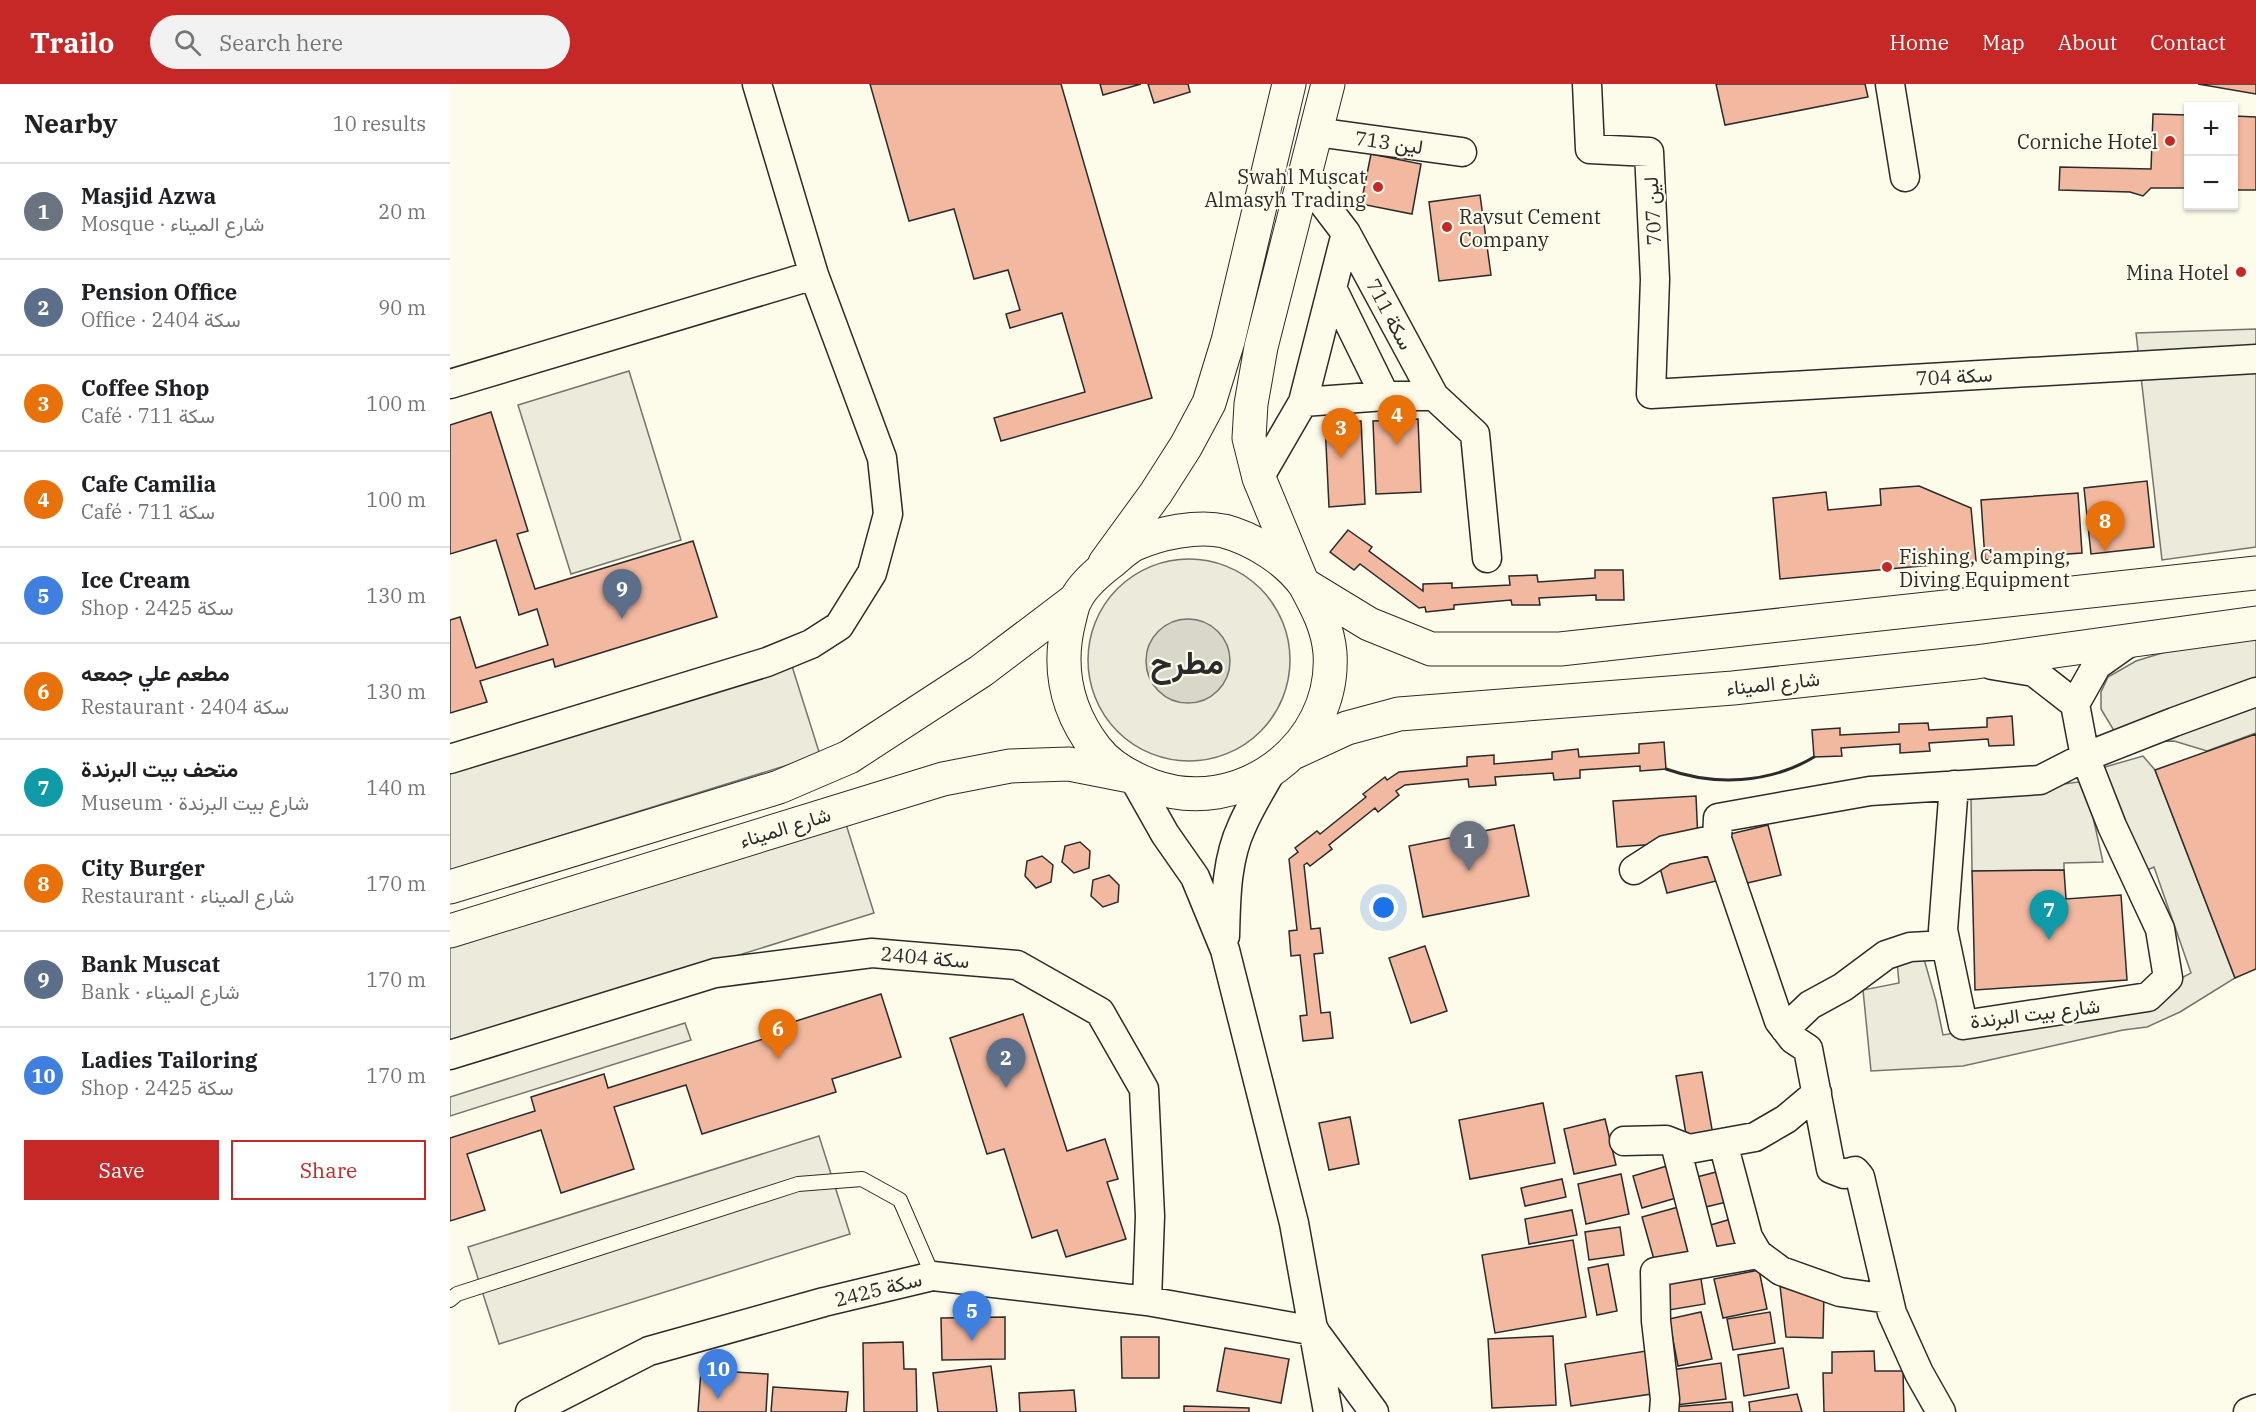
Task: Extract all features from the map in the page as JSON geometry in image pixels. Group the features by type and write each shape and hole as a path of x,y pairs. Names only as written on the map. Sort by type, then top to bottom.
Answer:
{"main road":[{"path":"1130,777 1097,750 1075,718 1064,681 1064,641 1075,600 1156,493 1186,446 1209,403 1228,341 1289,84"},
{"path":"1282,762 1315,723 1327,689 1330,653 1322,617 1303,581 1259,478 1249,438 1251,404 1261,346 1328,84"},
{"path":"1098,572 1134,544 1177,530 1223,531 1265,548 1303,581 1369,624 1431,649 1560,649 2256,573"},
{"name":"شارع الميناء","path":"450,887 778,787 849,757 981,671 1075,600"},
{"name":"شارع الميناء","path":"450,931 943,779 1010,766 1069,764 1130,777 1168,791 1203,795 1238,788 1282,762 1347,729 1399,714 1733,688 1976,662 2256,623"}],"street":[{"path":"450,759 767,662 811,644 839,626 872,573 888,514 882,458 814,275 758,84"},
{"name":"لين 707","path":"1587,84 1590,149 1649,152 1655,279 1651,394"},
{"path":"1890,84 1905,177"},
{"name":"713 لين","path":"1316,132 1462,152"},
{"name":"711 سكة","path":"1304,178 1346,233 1434,396 1475,434 1487,558"},
{"name":"711 سكة","path":"1259,478 1303,402 1346,233"},
{"path":"450,384 814,275"},
{"name":"711 سكة","path":"1332,288 1385,396"},
{"name":"سكة 704","path":"1651,394 2256,359"},
{"path":"1303,402 1385,396 1434,396"},
{"path":"1976,662 2034,672 2075,704 2097,665 2131,641"},
{"path":"1941,1412 1919,1373 1892,1313 1864,1186 1860,1177 1855,1171 1845,1174 1831,1169 1808,1049 1793,1039 1779,1021 1717,839 1718,818 1870,791 2040,780 2085,757 2256,692"},
{"name":"شارع بيت البرندة","path":"1954,785 1943,930 1963,1025 2148,997 2168,978 2160,929 2112,826 2085,757 2075,704"},
{"path":"1225,950 1226,891 1241,827 1282,762"},
{"path":"1130,777 1195,877 1225,950 1294,1223 1328,1412"},
{"path":"1634,870 1665,850 1717,839"},
{"path":"1785,1029 1810,1005 1843,987 1886,955 1910,947 1946,945"},
{"name":"سكة 2404","path":"450,1055 715,973 872,952 1017,965 1100,1012 1144,1089 1150,1216 1147,1301"},
{"path":"1624,1141 1666,1140 1689,1149 1755,1137 1786,1119 1817,1093"},
{"path":"1723,1143 1748,1237 1758,1254 1781,1271 1840,1292 1889,1299"},
{"path":"1675,1144 1706,1263"},
{"path":"1664,1412 1665,1398 1656,1321 1655,1272 1758,1254"},
{"name":"سكة 2425","path":"530,1412 650,1351 824,1302 933,1276 1147,1301 1315,1331"},
{"path":"1315,1331 1374,1412"},
{"path":"2248,1412 2256,1409"}],"lane":[{"path":"450,1300 457,1294 798,1184 862,1179 900,1200 933,1276"}],"shaded area":[{"path":"2256,329 2256,547 2162,560 2136,333"},
{"path":"629,371 681,540 571,574 518,405"},
{"path":"1189,559 1218,563 1237,571 1267,596 1278,612 1286,631 1290,660 1286,689 1278,708 1253,738 1237,749 1218,757 1189,761 1160,757 1141,749 1111,724 1100,708 1092,689 1088,660 1092,631 1100,612 1125,582 1141,571 1160,563"},
{"path":"1188,619 1204,622 1218,631 1227,645 1230,661 1227,677 1218,691 1204,700 1188,703 1172,700 1158,691 1149,677 1146,661 1149,645 1158,631 1172,622"},
{"path":"2256,638 2256,733 2207,751 2174,741 2140,742 2114,754 2113,729 2101,709 2101,692 2108,677 2136,661 2175,649"},
{"path":"791,663 820,755 450,870 450,769"},
{"path":"2143,756 2155,770 2235,978 2180,1012 2147,1027 2123,1030 1963,1066 1871,1071 1863,990 1899,983 1897,961 1924,959 1943,1035 2148,1001 2191,973 2154,867 2136,875 2091,771"},
{"path":"2085,781 2103,862 2064,863 2064,870 1972,871 1971,797"},
{"path":"845,821 874,913 450,1045 450,943"},
{"path":"685,1023 691,1040 450,1116 450,1097"},
{"path":"819,1136 850,1234 499,1344 468,1247"}],"building":[{"path":"870,84 1061,84 1152,398 1001,441 994,418 1085,392 1062,313 1010,328 1006,314 1020,310 1008,270 974,279 954,209 909,221"},
{"path":"1100,84 1141,84 1103,95"},
{"path":"1148,84 1188,84 1190,92 1154,103"},
{"path":"1716,84 1865,84 1868,97 1725,125"},
{"path":"2198,84 2256,84 2256,94"},
{"name":"Corniche Hotel","path":"2153,114 2184,115 2184,188 2151,188 2143,196 2130,192 2059,190 2060,167 2151,169"},
{"path":"2238,116 2256,117 2256,190 2238,190"},
{"path":"1371,154 1421,164 1412,214 1361,204"},
{"path":"1480,195 1491,275 1439,281 1429,202"},
{"path":"491,412 528,531 517,534 535,589 693,541 717,617 555,667 553,659 480,681 487,702 450,713 450,620 460,617 476,668 548,645 537,609 519,615 496,540 450,554 450,425"},
{"path":"1418,419 1421,492 1376,494 1373,421"},
{"path":"1361,421 1365,504 1329,507 1325,423"},
{"path":"2147,481 2154,547 2091,554 2084,488"},
{"path":"1919,486 1971,508 1976,561 1780,579 1773,498 1826,492 1828,510 1881,505 1880,489"},
{"path":"2078,493 2082,553 1985,560 1981,500"},
{"path":"1348,530 1372,547 1369,551 1423,591 1423,584 1452,583 1452,588 1510,585 1509,576 1537,575 1538,582 1595,578 1595,570 1623,570 1624,600 1596,600 1596,595 1539,598 1540,605 1512,605 1511,600 1454,605 1454,609 1426,612 1425,607 1419,608 1360,564 1354,570 1330,552"},
{"path":"2012,716 2014,745 1989,746 1988,739 1929,743 1930,751 1900,753 1900,744 1841,748 1842,756 1814,757 1812,730 1840,728 1840,735 1899,732 1899,724 1928,723 1929,730 1987,727 1987,718"},
{"path":"2256,734 2256,969 2235,978 2155,770"},
{"path":"1664,742 1666,769 1640,771 1640,766 1580,770 1580,778 1554,780 1553,773 1495,777 1496,785 1469,787 1468,779 1405,785 1396,791 1399,795 1378,812 1375,808 1329,845 1332,849 1310,866 1307,863 1304,865 1311,929 1320,928 1323,953 1314,954 1321,1013 1330,1012 1333,1038 1303,1041 1300,1016 1307,1015 1300,955 1291,956 1289,931 1297,930 1289,859 1298,852 1295,848 1317,831 1320,834 1366,797 1363,794 1385,777 1387,780 1399,772 1467,766 1467,757 1494,755 1494,764 1552,759 1552,752 1578,749 1579,757 1639,753 1639,744"},
{"path":"1696,796 1698,841 1617,847 1613,801"},
{"path":"1514,825 1529,896 1423,917 1409,846"},
{"path":"1768,825 1781,875 1739,885 1726,835"},
{"path":"1080,842 1090,851 1089,868 1074,873 1062,862 1065,846"},
{"path":"1707,844 1716,881 1667,893 1657,857"},
{"path":"1042,856 1053,865 1051,882 1036,888 1025,876 1027,861"},
{"path":"2064,870 2066,899 2121,895 2127,980 1975,990 1972,871"},
{"path":"1109,875 1119,885 1118,902 1103,907 1091,896 1093,880"},
{"path":"1425,946 1447,1011 1411,1023 1389,958"},
{"path":"881,994 901,1057 832,1079 836,1092 702,1134 686,1085 614,1107 634,1169 561,1193 541,1130 467,1154 485,1210 450,1221 450,1138 535,1111 531,1097 604,1074 608,1088 795,1029 793,1022"},
{"path":"1023,1014 1067,1151 1105,1139 1118,1179 1107,1182 1126,1239 1066,1257 1057,1230 1032,1238 1004,1149 987,1154 950,1038"},
{"path":"1702,1072 1713,1135 1687,1140 1676,1076"},
{"path":"1543,1103 1555,1163 1470,1179 1459,1120"},
{"path":"1350,1117 1359,1164 1329,1170 1319,1123"},
{"path":"1605,1119 1616,1165 1574,1174 1564,1129"},
{"path":"1667,1166 1676,1198 1642,1208 1633,1176"},
{"path":"1724,1170 1731,1201 1697,1209 1689,1179"},
{"path":"1621,1174 1629,1214 1586,1224 1578,1184"},
{"path":"1562,1179 1566,1197 1525,1206 1521,1188"},
{"path":"1682,1206 1695,1252 1655,1263 1642,1217"},
{"path":"1572,1210 1577,1235 1529,1244 1525,1219"},
{"path":"1738,1217 1746,1248 1715,1256 1707,1226"},
{"path":"1620,1227 1624,1255 1589,1260 1585,1232"},
{"path":"1573,1240 1586,1317 1495,1333 1482,1255"},
{"path":"1608,1264 1617,1311 1597,1315 1588,1268"},
{"path":"1759,1270 1767,1309 1723,1318 1714,1279"},
{"path":"1700,1273 1705,1304 1669,1310 1664,1279"},
{"path":"1780,1286 1824,1293 1823,1338 1786,1337"},
{"path":"1701,1312 1712,1359 1678,1366 1669,1319"},
{"path":"1770,1312 1775,1343 1733,1350 1727,1319"},
{"path":"1005,1317 1005,1359 942,1360 941,1318"},
{"path":"1553,1336 1556,1405 1492,1408 1488,1339"},
{"path":"1121,1337 1159,1337 1159,1378 1122,1378"},
{"path":"903,1342 904,1369 916,1369 917,1412 864,1412 863,1343"},
{"path":"1225,1348 1289,1359 1281,1403 1217,1391"},
{"path":"1783,1348 1789,1388 1744,1396 1738,1355"},
{"path":"1652,1350 1658,1393 1571,1406 1565,1364"},
{"path":"1874,1351 1875,1371 1903,1371 1904,1412 1824,1412 1823,1373 1832,1373 1832,1352"},
{"path":"1721,1363 1726,1399 1676,1405 1671,1370"},
{"path":"991,1366 997,1412 938,1412 933,1373"},
{"path":"701,1370 768,1374 766,1412 698,1412"},
{"path":"773,1387 848,1392 846,1412 771,1412"},
{"path":"1074,1390 1076,1412 1020,1412 1019,1393"},
{"path":"1797,1394 1802,1412 1750,1412 1749,1402"},
{"path":"1732,1402 1733,1412 1674,1412 1673,1407"},
{"path":"1184,1406 1249,1408 1249,1412 1184,1412"}],"wall":[{"path":"1666,769 1703,778 1741,780 1779,773 1814,757"}],"place":[{"name":"Corniche Hotel","path":"2170,141"},
{"name":"Swahl Muscat Almasyh Trading","path":"1378,187"},
{"name":"Ravsut Cement Company","path":"1447,227"},
{"name":"Mina Hotel","path":"2241,272"},
{"name":"Cafe Camilia","path":"1397,445"},
{"name":"Coffee Shop","path":"1341,458"},
{"name":"City Burger","path":"2105,551"},
{"name":"Fishing, Camping, Diving Equipment","path":"1887,567"},
{"name":"Bank Muscat","path":"622,619"},
{"name":"Masjid Azwa","path":"1469,871"},
{"name":"متحف بيت البرندة","path":"2049,940"},
{"name":"مطعم علي جمعه","path":"778,1059"},
{"name":"Pension Office","path":"1006,1088"},
{"name":"Ice Cream","path":"972,1341"},
{"name":"Ladies Tailoring","path":"718,1399"}],"district":[{"name":"مطرح","path":"1187,662"}]}
